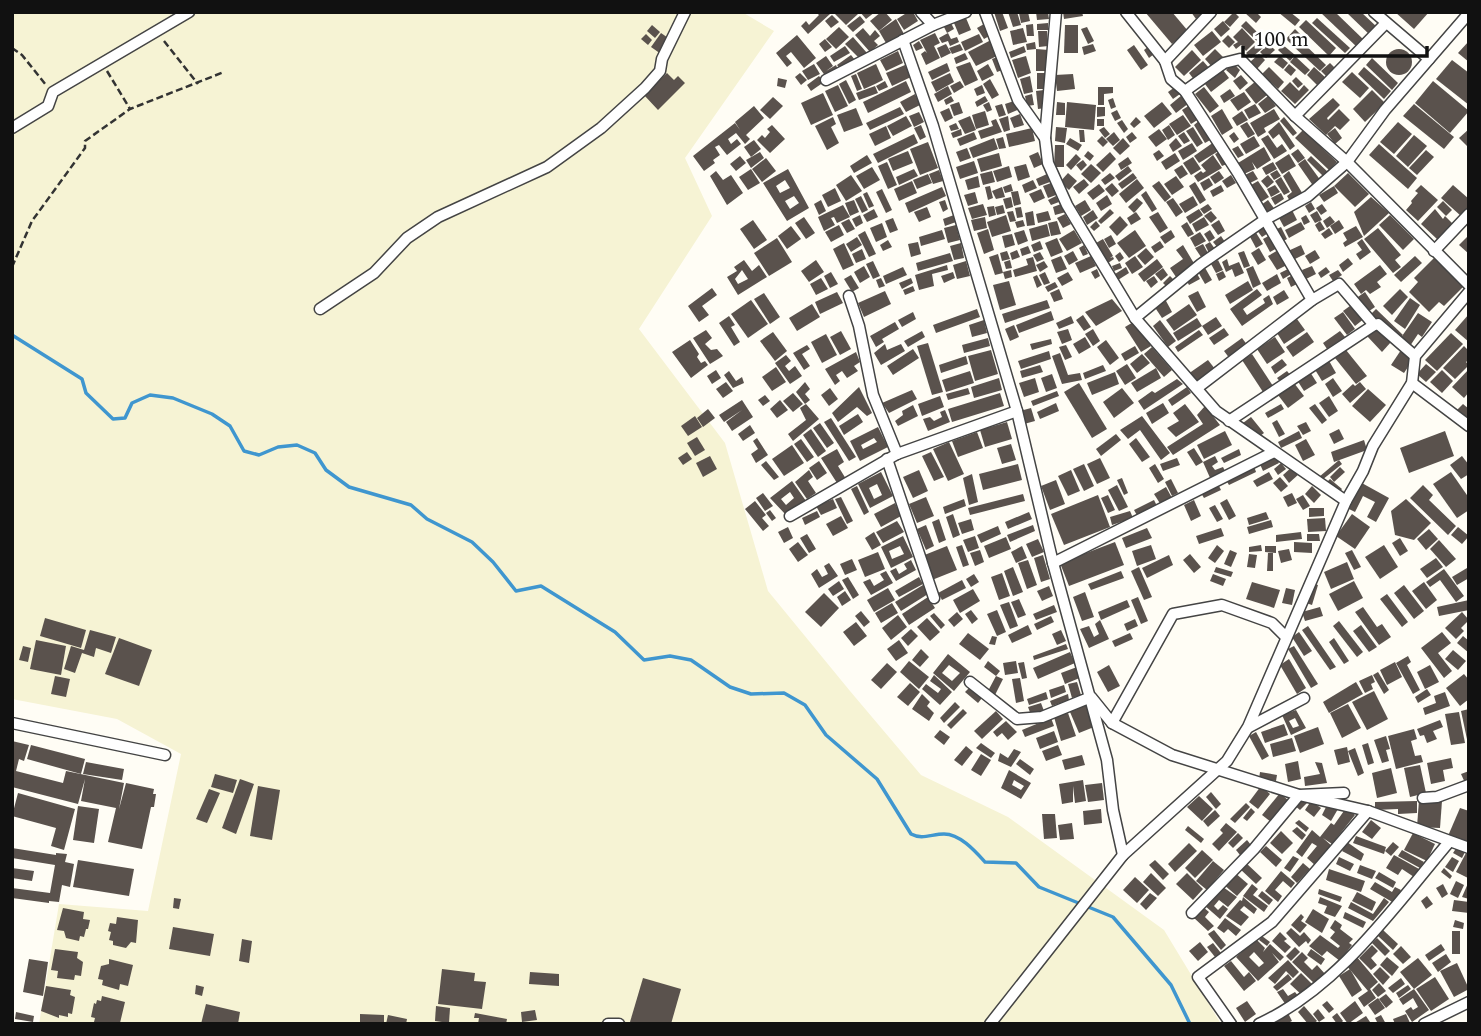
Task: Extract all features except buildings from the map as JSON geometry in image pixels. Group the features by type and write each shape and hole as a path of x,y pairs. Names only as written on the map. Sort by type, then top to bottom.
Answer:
{"street":[{"path":"12,128 48,106 53,92 157,33 188,12"},
{"path":"320,309 374,273 407,238 438,217 547,167 601,128 660,71 685,12"},
{"path":"921,12 933,25"},
{"path":"826,80 933,25 966,12"},
{"path":"985,12 1018,100 1045,138"},
{"path":"1056,12 1045,138 1048,163 1067,205 1135,318 1216,411 1346,501"},
{"path":"1126,12 1165,61 1171,79 1185,91 1266,219 1312,300"},
{"path":"1165,61 1211,12"},
{"path":"1374,12 1429,59"},
{"path":"1135,318 1201,264 1266,219 1308,196 1347,162 1385,110 1467,20"},
{"path":"1295,116 1387,23"},
{"path":"903,40 933,126 1017,411 1053,563 1107,760 1113,810 1123,855"},
{"path":"1185,91 1224,63 1240,60 1295,116 1347,162 1469,285"},
{"path":"1434,251 1469,214"},
{"path":"1197,388 1312,300 1339,284 1374,325"},
{"path":"990,1024 1123,855 1221,769 1248,727 1346,501 1373,446 1412,383 1415,356 1469,292"},
{"path":"849,296 859,326 873,395 897,454"},
{"path":"1229,421 1374,325 1378,324 1415,356"},
{"path":"1412,383 1469,426"},
{"path":"790,516 897,454 1017,411"},
{"path":"1053,563 1274,452"},
{"path":"887,459 934,598"},
{"path":"1112,723 1173,614 1222,605 1272,623 1286,637"},
{"path":"970,682 1017,719 1042,717 1091,697"},
{"path":"1091,697 1112,723 1172,755 1299,795 1368,811 1469,848"},
{"path":"1248,727 1304,698"},
{"path":"12,723 164,755"},
{"path":"1423,798 1437,797 1469,786"},
{"path":"1192,913 1254,849 1299,795 1344,793"},
{"path":"1231,1024 1198,976 1272,922 1368,811"},
{"path":"1259,1024 1296,1005 1325,981 1377,927 1449,842"},
{"path":"1424,1024 1469,1002"},
{"path":"608,1024 619,1024"}],"path":[{"path":"157,33 198,84"},
{"path":"12,48 53,92"},
{"path":"102,62 130,109"},
{"path":"12,267 32,221 85,148 85,141 130,109 224,72"}],"shaded area":[{"path":"12,12 742,12 774,31 685,158 712,216 639,329 725,443 768,591 850,691 921,775 1008,817 1164,930 1221,1024 39,1024 59,904 148,911 181,754 117,719 12,699"}],"waterway":[{"path":"12,335 82,379 86,393 113,419 125,418 132,403 150,395 173,398 212,414 230,426 244,451 259,455 278,447 297,445 315,453 326,470 349,487 411,505 427,519 472,542 493,562 516,591 541,586 615,632 644,660 670,656 691,660 730,687 751,694 784,693 805,705 826,735 877,779 911,834 923,837 944,834 956,837 985,862 1016,863 1039,887 1113,917 1171,985 1190,1024"}]}
